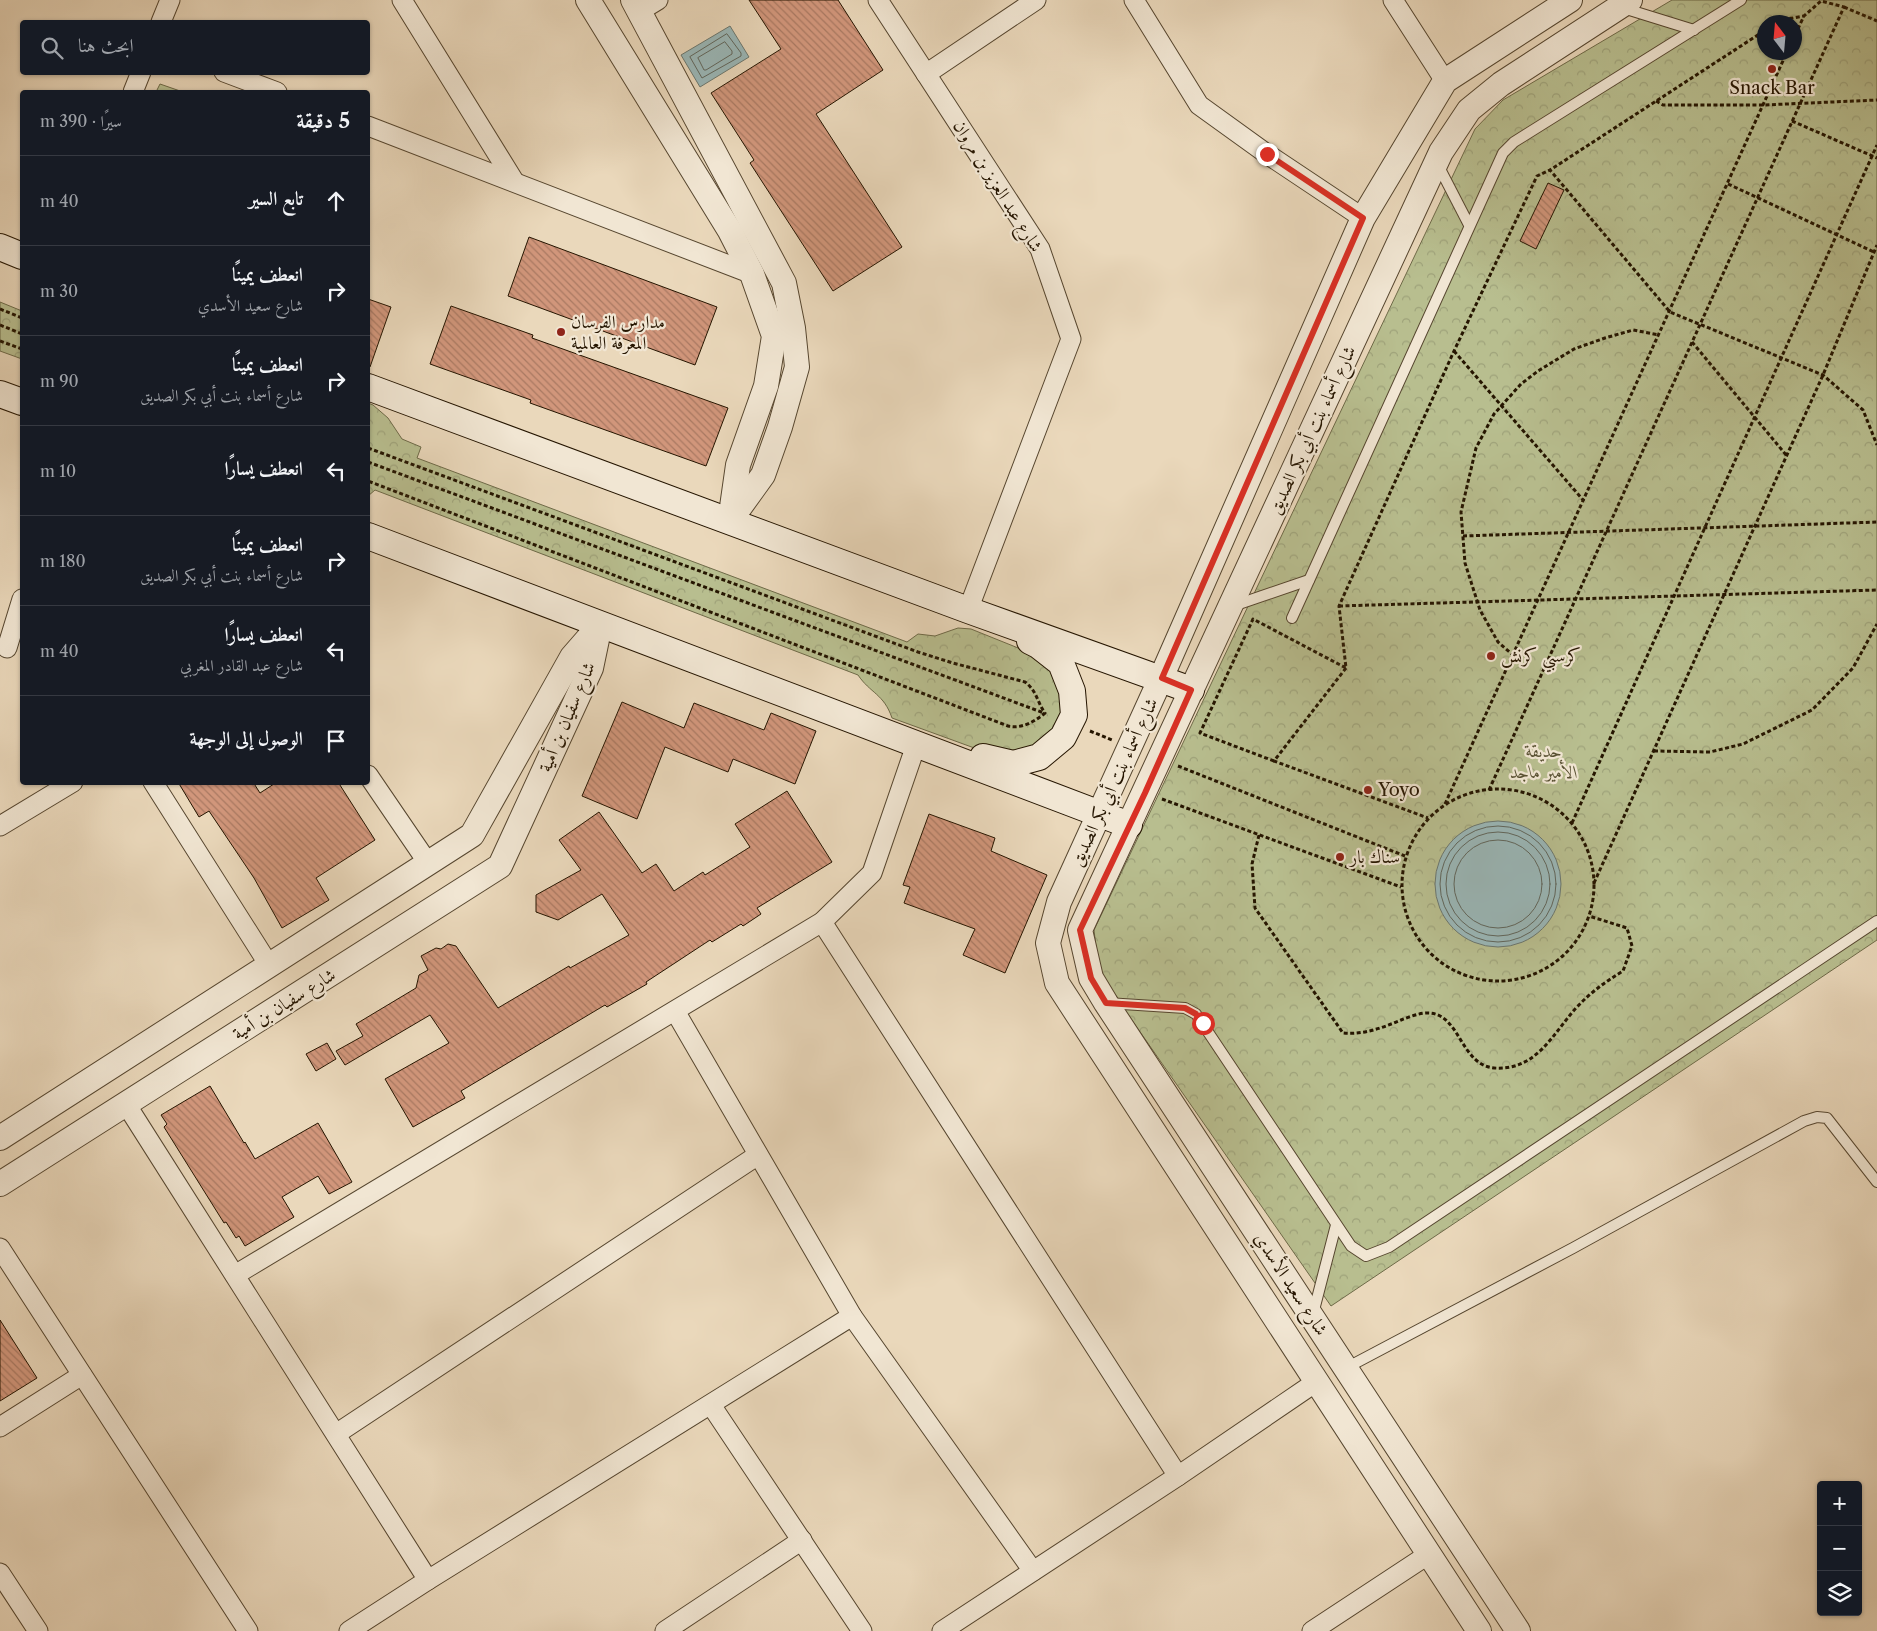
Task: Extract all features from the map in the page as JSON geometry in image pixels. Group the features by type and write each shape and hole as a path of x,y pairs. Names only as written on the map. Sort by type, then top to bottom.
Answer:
{"main road":[{"path":"0,247 20,255"},
{"path":"370,388 968,610 1162,678 1191,690"},
{"path":"0,394 20,401"},
{"path":"370,537 916,745 1099,812 1129,825"},
{"path":"916,745 960,752 1013,764 1039,757 1063,737 1074,715 1072,691 1061,663 1038,646 968,610"}],"street":[{"path":"162,20 170,0"},
{"path":"402,0 514,181"},
{"path":"588,0 730,231 752,274 774,336 766,386 738,466 730,521"},
{"name":"شارع عبد العزيز بن مروان","path":"878,0 1040,249 1071,339 968,610"},
{"path":"926,74 1036,0"},
{"path":"1134,0 1199,105 1267,154 1363,218"},
{"path":"1393,0 1445,81"},
{"name":"شارع أسماء بنت أبي بكر الصديق","path":"1048,943 1059,902 1162,678 1363,218 1445,81 1563,2"},
{"path":"644,4 784,283 793,328 797,367 780,427 763,475 730,521"},
{"name":"شارع أسماء بنت أبي بكر الصديق","path":"1080,930 1441,152 1469,110 1501,84 1625,4"},
{"path":"134,90 140,75"},
{"path":"232,75 272,90"},
{"path":"370,127 752,274"},
{"path":"10,649 20,607"},
{"name":"شارع سفيان بن أمية","path":"0,1138 472,835 572,657 600,625"},
{"name":"شارع سفيان بن أمية","path":"0,1184 500,866 591,668 600,625"},
{"path":"235,1276 822,922 872,873 916,745"},
{"path":"370,778 428,863"},
{"path":"0,826 68,785"},
{"path":"155,785 269,965"},
{"path":"822,922 1178,1476"},
{"name":"شارع سعيد الأسدي","path":"1080,930 1091,978 1106,1003 1518,1631"},
{"name":"شارع سعيد الأسدي","path":"1048,943 1057,983 1478,1631"},
{"path":"675,1010 852,1316 1033,1572"},
{"path":"126,1104 428,1580"},
{"path":"336,1434 758,1155"},
{"path":"0,1248 248,1631"},
{"path":"349,1631 852,1316"},
{"path":"0,1427 82,1375"},
{"path":"942,1631 1178,1476 1316,1382"},
{"path":"711,1404 862,1631"},
{"path":"665,1631 802,1540"},
{"path":"1312,1631 1429,1554"},
{"path":"0,1573 38,1631"}],"lane":[{"path":"1292,618 1502,153 1514,142 1742,0"},
{"path":"1625,4 1694,30"},
{"path":"1436,162 1469,225"},
{"path":"1230,607 1309,580"},
{"path":"1106,1003 1185,1008 1196,1014 1350,1246 1366,1256 1389,1247 1877,921"},
{"path":"1346,1368 1590,1239 1804,1121 1817,1117 1827,1118 1877,1182"},
{"path":"1312,1317 1336,1225"}],"path":[{"path":"1802,20 1804,16 1821,1 1844,7 1877,21"},
{"path":"1489,790 1844,7"},
{"path":"1274,762 1346,668 1339,606 1454,351 1537,176 1550,170 1757,36"},
{"path":"1445,804 1784,60"},
{"path":"1656,101 1663,105 1764,105 1877,100"},
{"path":"1792,121 1877,158"},
{"path":"1572,823 1877,145"},
{"path":"1550,170 1670,312 1823,376 1864,410 1877,445"},
{"path":"1728,184 1874,252"},
{"path":"1594,883 1823,376 1877,245"},
{"path":"0,309 20,317"},
{"path":"0,325 20,333"},
{"path":"1514,656 1498,642 1480,610 1465,563 1461,512 1476,448 1494,414 1522,384 1538,371 1574,349 1633,330 1659,335"},
{"path":"0,340 20,348"},
{"path":"1692,342 1787,456"},
{"path":"1454,351 1584,501"},
{"path":"370,449 918,652 1025,682 1033,688 1038,704 1045,713"},
{"path":"370,463 1045,713 1129,747"},
{"path":"370,482 1008,726 1016,728 1034,722 1045,713"},
{"path":"1463,536 1877,522"},
{"path":"1339,606 1877,590"},
{"path":"1346,668 1253,619 1200,733 1428,818"},
{"path":"1654,751 1710,752 1743,744 1812,710 1853,668 1877,624"},
{"path":"1160,759 1405,856"},
{"path":"1489,790 1520,792 1548,803 1572,823 1592,862 1594,883 1589,916 1573,945 1548,967 1517,979 1484,980 1452,970 1426,950 1408,922 1401,887 1405,856 1414,836 1428,818 1445,804 1466,794 1489,790"},
{"path":"1145,793 1401,887"},
{"path":"1259,835 1252,864 1255,908 1343,1033 1356,1034 1428,1013 1442,1017 1455,1029 1466,1051 1479,1061 1492,1068 1511,1068 1534,1057 1549,1044 1560,1026 1594,990 1623,971 1632,946 1627,928 1589,916"}],"green space":[{"name":"حديقة الأمير ماجد","path":"1672,0 1877,0 1877,940 1331,1306 1099,973 1094,930 1475,129 1503,100"},
{"path":"160,84 177,90 157,90"},
{"path":"0,302 20,310 20,358 0,351"},
{"path":"370,404 388,418 402,439 421,447 417,458 907,642 918,634 935,636 958,628 971,629 1043,658 1060,675 1068,707 1054,740 1010,761 892,718 885,704 858,675 375,490 370,494"}],"water":[{"path":"730,26 749,57 700,87 681,55"},
{"path":"1498,821 1522,826 1533,831 1543,839 1551,849 1556,860 1561,884 1556,908 1551,919 1543,929 1533,937 1522,942 1498,947 1474,942 1463,937 1453,929 1445,919 1440,908 1435,884 1440,860 1445,849 1453,839 1463,831 1474,826"}],"building":[{"path":"749,0 838,0 883,70 816,114 902,247 833,291 750,163 754,160 711,93 781,49"},
{"path":"1548,183 1564,190 1536,249 1520,241"},
{"path":"529,237 717,307 695,365 508,296"},
{"path":"370,300 391,307 370,367"},
{"path":"451,306 533,335 532,338 728,408 706,466 530,403 531,400 430,364"},
{"path":"622,702 684,728 694,703 764,730 771,713 816,731 795,784 733,759 728,772 665,747 637,819 582,796"},
{"path":"180,785 255,785 260,793 272,785 340,785 375,840 316,878 329,900 282,928 254,878 209,811 199,817"},
{"path":"787,791 832,862 757,908 761,914 743,926 741,924 712,942 710,940 646,982 647,984 607,1007 605,1005 461,1091 465,1098 413,1127 385,1079 449,1043 430,1015 345,1065 336,1051 363,1036 356,1024 416,988 419,975 428,970 421,956 436,948 441,949 448,944 456,946 498,1008 569,966 570,968 629,935 602,894 558,920 536,912 536,895 581,870 559,840 599,812 642,873 656,864 674,891 703,872 705,875 750,847 735,824"},
{"path":"929,814 995,838 991,851 1047,875 1005,973 963,955 975,929 904,903 910,887 903,885"},
{"path":"327,1043 336,1059 316,1071 306,1054"},
{"path":"210,1086 255,1159 318,1123 352,1182 329,1194 318,1176 282,1197 294,1217 245,1246 239,1236 236,1238 226,1222 224,1223 164,1127 167,1124 161,1115"},
{"path":"0,1320 37,1378 0,1401"}],"place":[{"name":"Snack Bar","path":"1772,69"},
{"name":"مدارس الفرسان المعرفة العالمية","path":"561,332"},
{"name":"كرسبي كرنش","path":"1491,656"},
{"name":"Yoyo","path":"1368,790"},
{"name":"سناك بار","path":"1340,857"}],"route":[{"path":"1203,1023 1196,1014 1185,1008 1106,1003 1091,978 1080,930 1191,690 1162,678 1363,218 1267,154"}]}
